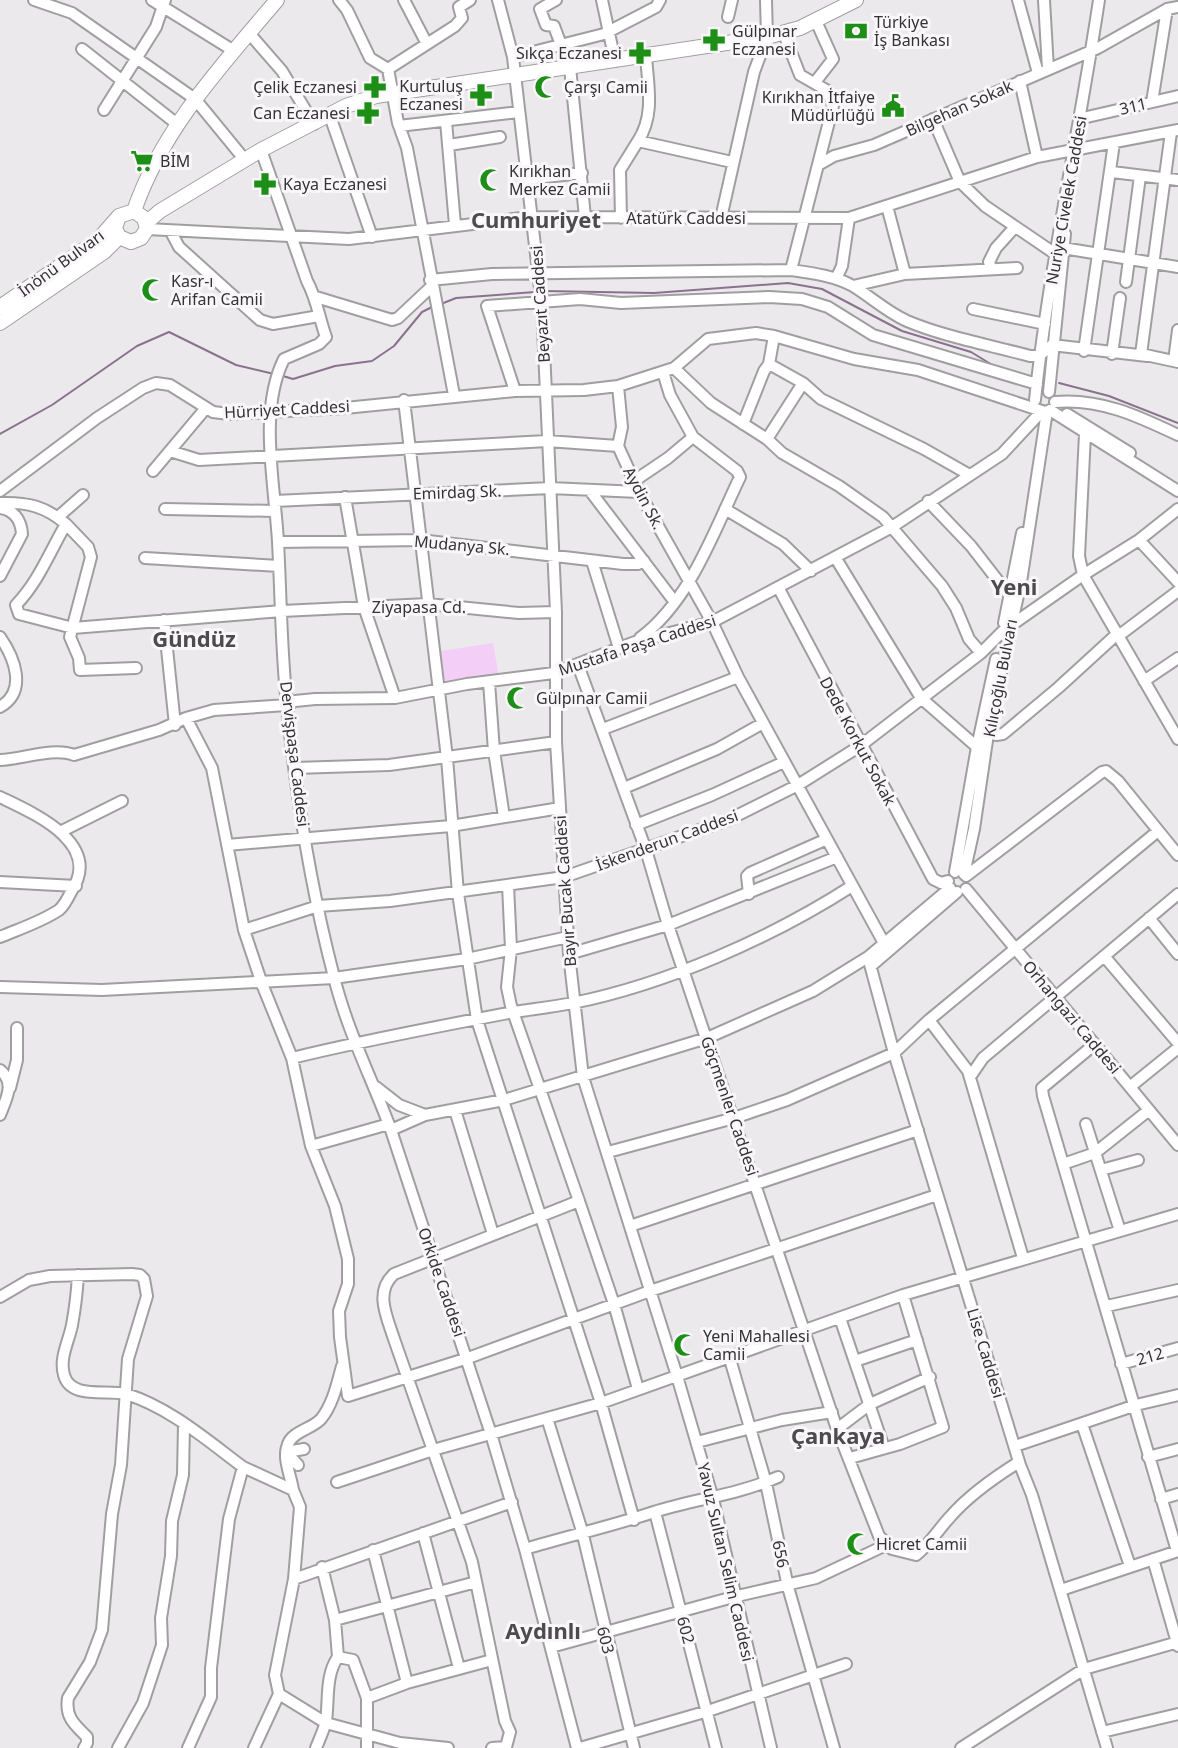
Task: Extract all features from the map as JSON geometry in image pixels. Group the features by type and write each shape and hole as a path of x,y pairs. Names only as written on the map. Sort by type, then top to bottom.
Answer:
{"main road":[{"path":"278,0 234,51 177,124 140,192 134,211 146,226 160,211 261,150 330,116 345,106 393,92 615,61 784,34 816,21 856,0"},
{"name":"İnönü Bulvarı","path":"0,307 98,240 119,216 134,211"},
{"name":"İnönü Bulvarı","path":"119,216 115,228 119,237 125,241 136,241 146,226"},
{"name":"İnönü Bulvarı","path":"0,323 104,252 119,237"}],"street":[{"path":"34,0 72,13 195,99 245,160"},
{"path":"152,0 164,3 234,51"},
{"path":"339,0 347,10 370,58 388,69 399,126 406,148 454,395"},
{"path":"404,0 427,44"},
{"path":"388,69 455,26 462,18 459,7 470,0"},
{"name":"Beyazıt Caddesi","path":"498,0 513,57 530,217 535,237 541,299 544,391"},
{"path":"556,0 540,9 546,25 554,26 561,45"},
{"path":"602,0 615,61"},
{"path":"513,57 609,31 656,8 660,0"},
{"path":"728,17 732,0"},
{"path":"721,218 754,72 767,37 766,0"},
{"path":"1018,0 1043,71"},
{"path":"1043,71 1044,0"},
{"name":"Nuriye Civelek Caddesi","path":"1035,400 1058,250 1087,117 1099,0"},
{"name":"Nuriye Civelek Caddesi","path":"1079,149 1095,50 1106,0"},
{"path":"104,110 156,27 164,3"},
{"path":"1152,102 1172,8"},
{"name":"Bilgehan Sokak","path":"820,164 834,156 874,145 1095,50 1172,8"},
{"path":"816,21 833,59 816,81"},
{"path":"249,33 282,71 314,124"},
{"path":"784,34 800,75 816,81 828,91 833,106 821,146 820,164 802,218 791,270"},
{"path":"82,49 123,79 177,124"},
{"path":"621,218 620,171 646,128 649,117 646,56"},
{"path":"570,67 585,217"},
{"path":"1020,81 1037,157"},
{"name":"311","path":"1087,117 1178,96"},
{"path":"399,126 519,112"},
{"path":"330,116 372,237"},
{"path":"933,118 960,182 985,206 1014,228 1058,250 1178,267"},
{"path":"446,121 456,225"},
{"path":"1141,354 1152,263 1174,131"},
{"name":"Atatürk Caddesi","path":"146,226 171,232 349,239 421,228 530,217 849,218 1037,157 1174,131"},
{"path":"449,145 500,137"},
{"path":"638,141 732,162"},
{"path":"1084,351 1112,172 1114,143"},
{"path":"261,150 294,236 308,281 316,297 326,337 319,344 284,359 279,368 269,411"},
{"path":"1112,172 1178,180"},
{"path":"526,179 582,173"},
{"path":"1126,282 1140,176"},
{"path":"886,206 905,274"},
{"path":"836,279 842,266 849,218"},
{"path":"991,268 989,262 996,248 1014,228"},
{"path":"171,232 179,247 260,320 273,324 319,316"},
{"name":"Nuriye Civelek Caddesi","path":"1049,392 1058,250"},
{"path":"853,286 905,274 977,272 991,268 1017,268"},
{"path":"316,297 392,320 398,318 432,288 492,274 791,270 836,279 853,286 872,302 907,321 1030,356 1040,356 1052,345 1112,354 1141,354 1176,364 1178,330"},
{"path":"514,391 487,306 541,299 580,299 621,303 769,297 802,299 828,307 873,335 1036,384"},
{"path":"1112,354 1120,298"},
{"path":"973,309 1045,324"},
{"path":"981,653 969,639 956,608 942,586 892,527 874,510 782,453 767,439 711,403 674,368 708,339 734,334 774,336 854,359 918,369 1049,408 1178,483"},
{"path":"743,424 764,371 769,364 774,336"},
{"path":"769,364 803,383 821,399 924,449 968,474"},
{"name":"Hürriyet Caddesi","path":"0,491 143,388 156,383 170,385 213,412 229,414 345,408 454,395 618,386 674,368"},
{"path":"635,642 651,630 689,580 740,477 737,471 693,437 670,395 663,372"},
{"path":"767,439 803,383"},
{"path":"618,386 622,428 618,446"},
{"name":"Bayır Bucak Caddesi","path":"544,391 550,488 551,554 556,612 554,673 556,742 573,1003 584,1077 678,1376"},
{"path":"1049,408 1049,392 1039,393 1035,400 1036,407 1049,408 1082,402 1107,406 1131,413 1178,435"},
{"path":"404,400 447,758 458,893 466,959 477,1020 601,1403 634,1520"},
{"path":"153,471 206,408"},
{"path":"1049,408 1085,434 1178,491"},
{"name":"Mustafa Paşa Caddesi","path":"0,760 21,759 64,751 74,755 175,725 186,718 214,710 287,705 295,701 315,699 395,698 554,673 635,642 712,622 892,527 968,474 1002,454 1049,408"},
{"name":"Kılıçoğlu Bulvarı","path":"959,882 974,830 1006,630 1009,594 1049,408"},
{"name":"Kılıçoğlu Bulvarı","path":"959,882 977,747 1006,630 1021,582 1049,408"},
{"name":"Dervişpaşa Caddesi","path":"269,411 287,705 305,837 334,978 354,1042 376,1087 390,1127"},
{"path":"1085,434 1079,556 1083,574 1116,636 1177,737"},
{"path":"634,481 668,458 693,437"},
{"name":"Aydin Sk.","path":"170,451 199,460 547,441 618,446 639,492 712,622 738,678 885,945"},
{"name":"Emirdag Sk.","path":"165,509 275,506 345,497 550,488 591,492 639,492"},
{"path":"591,492 674,601"},
{"path":"62,520 83,495"},
{"path":"345,497 364,607 395,698"},
{"path":"928,501 971,546 1009,594"},
{"path":"0,505 34,504 62,520 88,548 90,557 70,638 79,658 80,670 136,668"},
{"path":"0,505 9,509 17,517 22,534 0,576"},
{"path":"724,509 783,544 811,571"},
{"name":"İskenderun Caddesi","path":"244,930 318,906 458,893 564,877 728,820 798,785 860,746 981,653 1006,630 1083,574 1139,540 1178,509"},
{"name":"Ziyapasa Cd.","path":"62,520 42,573 31,590 16,605 19,614 73,628 282,611 428,604 519,613 556,612"},
{"name":"Mudanya Sk.","path":"278,542 420,540 551,554 592,561 638,564 644,561"},
{"path":"1139,540 1178,582"},
{"path":"835,556 921,698 977,747"},
{"path":"145,558 279,566"},
{"path":"592,561 619,648"},
{"name":"Dede Korkut Sokak","path":"778,587 860,746 933,879 941,883 959,882"},
{"path":"989,727 996,735 1003,734 1116,636 1178,591"},
{"path":"164,620 175,725"},
{"path":"0,637 12,657 18,674 14,689 5,705 0,707"},
{"path":"1144,681 1178,658"},
{"name":"Göçmenler Caddesi","path":"578,665 646,849 668,926 685,969 837,1429 879,1536 886,1545"},
{"path":"603,729 738,678"},
{"path":"489,682 494,751 504,817"},
{"path":"186,718 212,768 244,930 262,984 292,1058 311,1146 335,1206 348,1259 348,1284 339,1311 348,1396 468,1358 650,1291 937,1195"},
{"path":"624,788 717,749 763,723"},
{"path":"295,768 389,765 556,742"},
{"path":"636,825 712,795 784,762"},
{"path":"869,962 885,945 959,882 1097,774 1106,771 1113,777 1178,855"},
{"path":"0,797 48,820 62,831 77,859 79,868 76,886 61,909 0,937"},
{"path":"62,831 122,801"},
{"path":"227,845 451,826 560,808"},
{"path":"608,1152 734,1118 787,1100 894,1053 929,1020 1158,831"},
{"path":"749,894 747,876 750,873 827,839"},
{"path":"569,954 668,926 837,857"},
{"path":"0,882 76,886"},
{"path":"311,1146 390,1127 425,1115 504,1100 707,1038 813,991 869,962 959,882"},
{"name":"Orhangazi Caddesi","path":"959,882 1149,1110 1176,1138"},
{"path":"508,885 511,949 507,987 513,1012 542,1088 614,1304 638,1389"},
{"path":"292,1058 354,1042 573,1003 685,969 810,913 852,886"},
{"path":"970,1077 983,1058 1178,894"},
{"path":"1149,918 1178,954"},
{"path":"0,987 102,990 262,984 334,978 466,959 568,937"},
{"path":"1104,956 1178,1043"},
{"name":"Lise Caddesi","path":"869,962 894,1053 1019,1462 1032,1495 1107,1748"},
{"path":"929,1020 970,1077 1023,1258"},
{"path":"0,1114 17,1060 16,1028"},
{"path":"1060,1590 1178,1551 1148,1457 1136,1405 1121,1364 1107,1306 1085,1241 1042,1088 1095,1044"},
{"path":"1131,1086 1178,1048"},
{"path":"0,1070 6,1074 10,1088"},
{"name":"Dervişpaşa Caddesi","path":"376,1087 399,1105 425,1115"},
{"path":"455,1110 493,1234"},
{"path":"1063,1164 1095,1153 1149,1110"},
{"path":"1086,1124 1120,1231"},
{"name":"Orkide Caddesi","path":"390,1127 468,1358 512,1502 578,1748"},
{"path":"630,1226 918,1130"},
{"path":"1101,1170 1138,1160"},
{"path":"492,1748 506,1747 510,1732 476,1582 434,1450 407,1378 384,1306 383,1291 387,1280 394,1274 579,1201"},
{"path":"337,1482 434,1450 601,1403 730,1359 804,1329 962,1276 1178,1214"},
{"path":"0,1297 29,1280 78,1275 132,1274 144,1279 147,1296 128,1359 121,1465 112,1514 102,1630 98,1646 74,1686 67,1706 73,1724 87,1737 84,1748"},
{"path":"78,1275 74,1314 63,1362 65,1378 70,1384 89,1392 124,1394 144,1402 184,1425 243,1467 293,1490"},
{"path":"1107,1306 1178,1290"},
{"path":"850,1458 943,1427 930,1377 903,1295"},
{"path":"840,1317 884,1448"},
{"path":"855,1361 917,1340"},
{"name":"212","path":"1121,1364 1178,1348"},
{"name":"656","path":"730,1359 766,1483 788,1587 834,1748"},
{"path":"254,1748 279,1694 275,1675 294,1579 300,1507 293,1490 286,1452 291,1439 312,1426 326,1411 344,1361"},
{"name":"Yavuz Sultan Selim Caddesi","path":"678,1376 713,1500 737,1596 756,1693 771,1748"},
{"path":"837,1429 870,1404 930,1377"},
{"path":"1015,1446 1136,1405 1178,1395"},
{"path":"697,1442 749,1428 832,1412"},
{"name":"603","path":"547,1418 582,1532 604,1632 634,1748"},
{"path":"1082,1424 1130,1566"},
{"path":"118,1748 143,1703 162,1645 161,1618 171,1556 173,1506 183,1475 184,1425"},
{"path":"286,1452 304,1449"},
{"path":"1148,1457 1178,1449"},
{"path":"286,1452 298,1465"},
{"path":"551,1647 737,1596 788,1587 816,1578 886,1545 916,1555 931,1543 950,1516 990,1480 1019,1462"},
{"path":"188,1748 211,1697 211,1668 230,1519 243,1467"},
{"path":"525,1549 634,1520 655,1512 713,1500 778,1478"},
{"path":"1161,1499 1178,1494"},
{"path":"294,1579 512,1502"},
{"name":"602","path":"655,1512 716,1748"},
{"path":"423,1533 459,1668"},
{"path":"373,1550 407,1683"},
{"path":"961,1748 1084,1669 1178,1643 1153,1559"},
{"path":"316,1748 326,1723 327,1698 334,1662 338,1658 335,1620 322,1568"},
{"path":"335,1620 476,1582"},
{"path":"338,1658 353,1660 367,1698 367,1748"},
{"path":"367,1698 407,1683 492,1660"},
{"path":"578,1748 708,1711 846,1664"},
{"path":"279,1694 326,1723 368,1733 402,1746 448,1748"},
{"path":"1102,1732 1178,1714"}],"shaded area":[{"path":"493,643 499,677 445,684 441,651"}],"waterway":[{"path":"544,291 654,293 788,283 822,289 902,331 971,352 994,366"},
{"path":"441,304 456,298 535,292"},
{"path":"283,376 293,379 335,366 372,361 394,346 422,312 432,307"},
{"path":"0,434 52,405 137,346 169,332 236,365 274,374"},
{"path":"1059,383 1109,396 1178,423"}],"place":[{"name":"Türkiye İş Bankası","path":"856,31"},
{"name":"Gülpınar Eczanesi","path":"714,40"},
{"name":"Sıkça Eczanesi","path":"640,53"},
{"name":"Çelik Eczanesi","path":"375,87"},
{"name":"Çarşı Camii","path":"546,87"},
{"name":"Kurtuluş Eczanesi","path":"481,95"},
{"name":"Kırıkhan İtfaiye Müdürlüğü","path":"893,106"},
{"name":"Can Eczanesi","path":"368,113"},
{"name":"BİM","path":"142,161"},
{"name":"Kırıkhan Merkez Camii","path":"491,180"},
{"name":"Kaya Eczanesi","path":"265,184"},
{"name":"Kasr-ı Arifan Camii","path":"153,290"},
{"name":"Gülpınar Camii","path":"518,698"},
{"name":"Yeni Mahallesi Camii","path":"685,1345"},
{"name":"Hicret Camii","path":"858,1544"}],"district":[{"name":"Cumhuriyet","path":"536,219"},
{"name":"Yeni","path":"1014,586"},
{"name":"Gündüz","path":"194,638"},
{"name":"Çankaya","path":"838,1435"},
{"name":"Aydınlı","path":"543,1630"}]}
